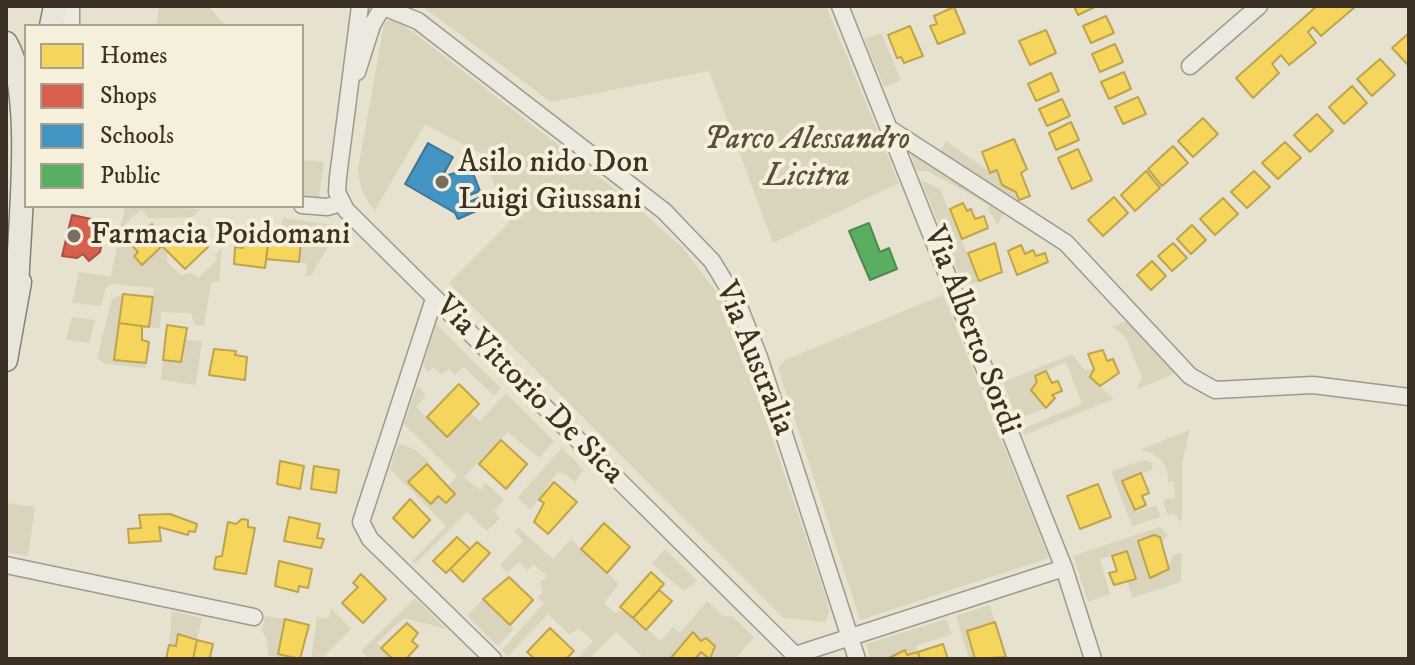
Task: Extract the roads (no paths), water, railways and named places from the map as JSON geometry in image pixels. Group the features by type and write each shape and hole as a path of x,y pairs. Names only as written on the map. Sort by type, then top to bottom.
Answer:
{"main road":[{"path":"6,42 19,69 23,115 17,294"},
{"path":"6,360 35,208"}],"street":[{"path":"304,205 327,207 341,203 338,177 360,6"},
{"path":"404,6 418,21"},
{"name":"Via Alberto Sordi","path":"840,6 1064,568 1093,659"},
{"path":"1190,66 1259,6"},
{"path":"350,88 380,7 418,21"},
{"name":"Via Australia","path":"418,21 664,211 712,261 738,304 759,357 857,659"},
{"path":"890,129 1066,243 1190,376 1215,390 1313,385 1409,397"},
{"name":"Via Vittorio De Sica","path":"341,203 434,299 797,657"},
{"path":"434,299 361,522 370,539 493,659"},
{"path":"6,565 254,617"},
{"path":"797,657 1064,568"}],"place":[{"name":"Asilo nido Don Luigi Giussani","path":"442,182"},
{"name":"Farmacia Poidomani","path":"74,236"}],"park label":[{"name":"Parco Alessandro Licitra","path":"807,160"}]}
